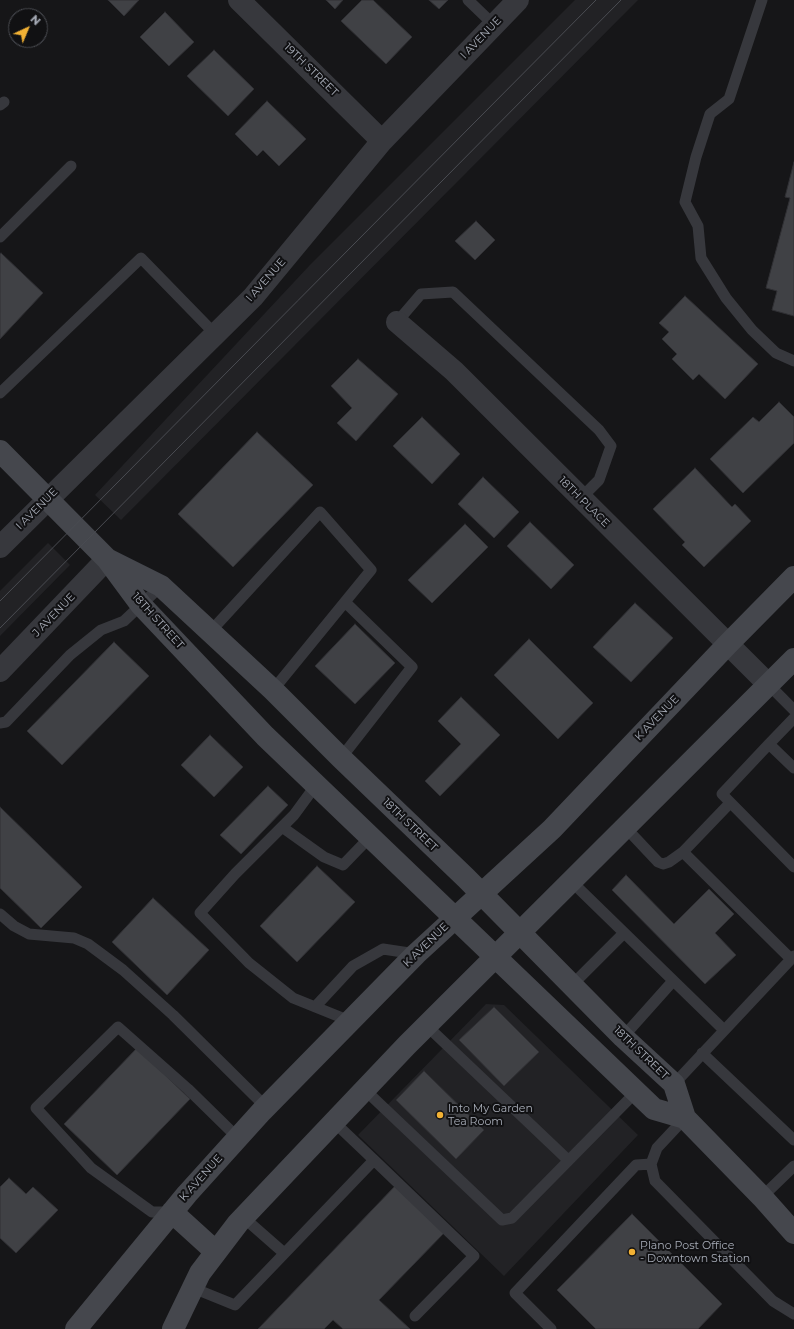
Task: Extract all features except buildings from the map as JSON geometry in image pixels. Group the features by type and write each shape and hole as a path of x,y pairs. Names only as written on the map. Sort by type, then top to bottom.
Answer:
{"main road":[{"name":"18TH STREET","path":"0,451 107,559 141,605 265,736 454,919 654,1109 685,1118"},
{"name":"18TH STREET","path":"107,559 161,586 273,690 481,894 623,1037 674,1084 685,1118 762,1197 794,1233"},
{"name":"K AVENUE","path":"76,1329 172,1212 266,1107 416,954 552,829 727,645 794,578"},
{"path":"173,1329 200,1273 243,1217 333,1121 794,659"},
{"path":"172,1212 216,1252"}],"street":[{"name":"19TH STREET","path":"239,0 382,141"},
{"name":"I AVENUE","path":"0,547 253,297 382,141 518,0"},
{"name":"18TH PLACE","path":"397,322 454,371 768,685"},
{"name":"J AVENUE","path":"0,671 107,559"}],"lane":[{"path":"468,0 494,25"},
{"path":"762,0 729,99 710,114 696,157 685,202 698,226 701,258 726,298 752,330 776,353 794,360"},
{"path":"0,237 71,166"},
{"path":"0,393 141,258 216,334"},
{"path":"397,322 421,294 453,292 593,425 612,446 599,480 581,498"},
{"path":"210,632 320,512 371,570 273,690"},
{"path":"0,723 6,722 70,655 101,630 124,621 161,586"},
{"path":"341,758 412,667 345,602"},
{"path":"768,685 794,710"},
{"path":"794,718 722,794 794,867"},
{"path":"769,744 794,768"},
{"path":"316,785 294,815 235,874 200,914 249,963 293,998 350,1021"},
{"path":"626,828 658,862 663,864 683,852 730,803"},
{"path":"282,827 324,856 343,865 370,837"},
{"path":"674,1084 793,958 683,852"},
{"path":"572,882 724,1030"},
{"path":"0,914 14,926 29,934 74,938 88,944 123,970 173,1015 266,1107"},
{"path":"572,985 624,933"},
{"path":"315,1007 353,966 383,949 416,954"},
{"path":"623,1037 673,981"},
{"path":"427,1026 568,1160"},
{"path":"172,1212 152,1212 91,1168 36,1108 118,1027 188,1089 238,1138"},
{"path":"702,1053 794,1140"},
{"path":"364,1090 502,1220 512,1218 636,1092"},
{"path":"685,1118 657,1148 651,1164 655,1181 773,1301 794,1314"},
{"path":"333,1121 474,1256 415,1316"},
{"path":"193,1288 235,1306 374,1160"},
{"path":"551,1329 515,1294 636,1165 651,1164"},
{"path":"762,1197 794,1166"},
{"path":"243,1217 284,1253"}],"shaded area":[{"path":"575,0 638,0 121,520 95,495 309,266"},
{"path":"48,543 70,565 0,636 0,591"},
{"path":"486,1004 504,1005 638,1135 504,1276 358,1135"}],"tram line":[{"path":"0,601 596,0"},
{"path":"0,628 621,0"}],"place":[{"name":"Into My Garden Tea Room","path":"440,1115"},
{"name":"Plano Post Office - Downtown Station","path":"632,1252"}]}
